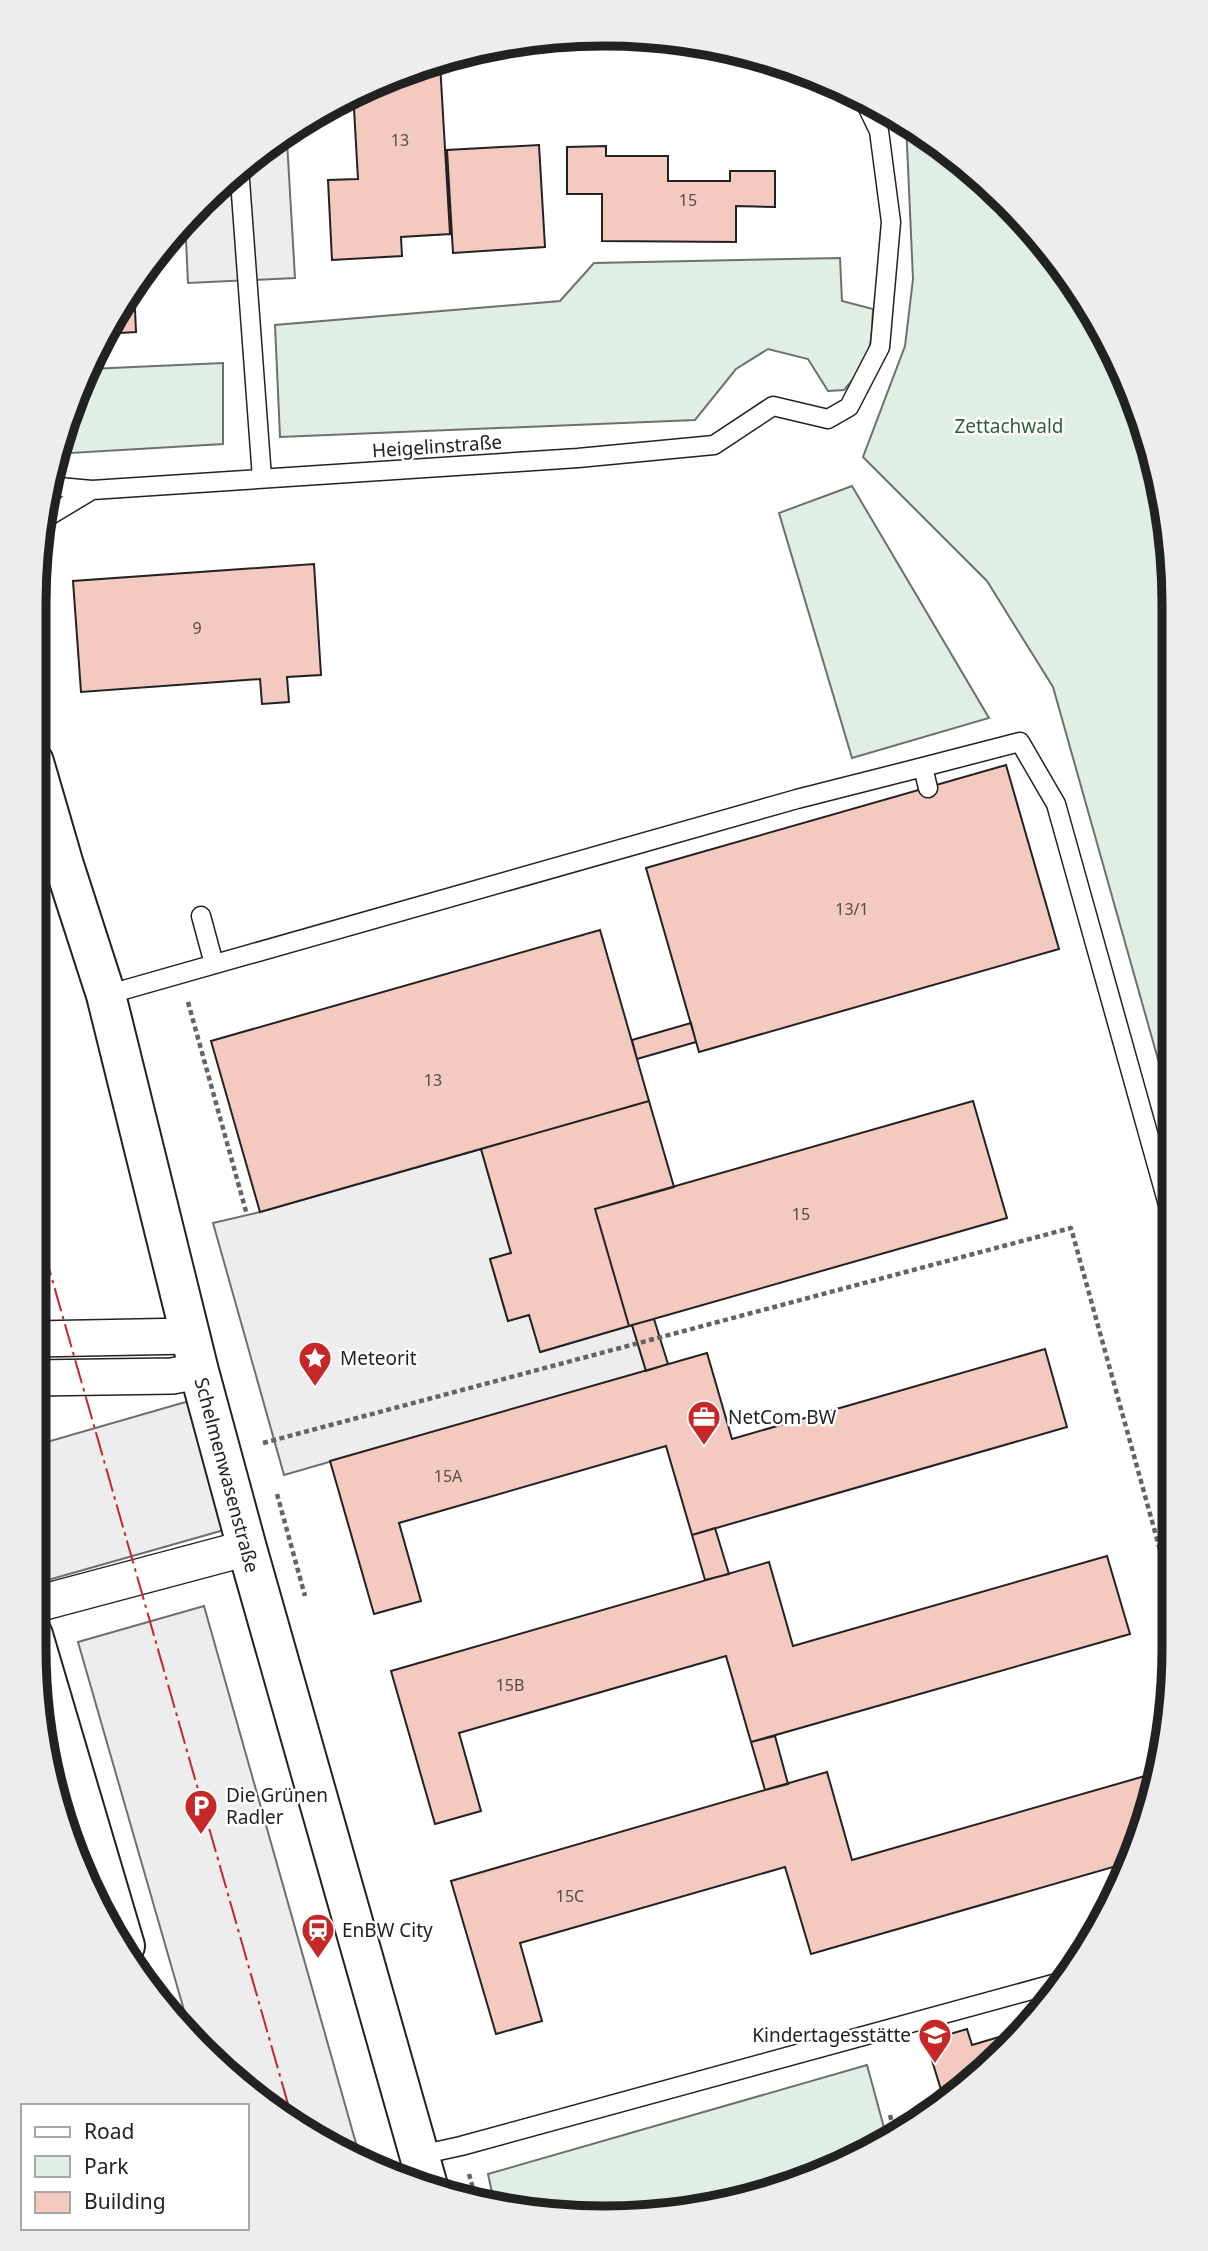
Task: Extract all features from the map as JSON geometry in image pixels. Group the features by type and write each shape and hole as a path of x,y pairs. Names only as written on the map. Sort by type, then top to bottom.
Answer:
{"street":[{"name":"Schelmenwasenstraße","path":"46,847 49,868 106,995 195,1354 247,1548 424,2171"},
{"path":"46,1340 195,1354"},
{"path":"46,1378 172,1376 195,1354"},
{"path":"46,1602 247,1548"},
{"path":"48,1692 94,1871 105,1898"}],"lane":[{"name":"Heigelinstraße","path":"58,486 92,490 578,458 714,445 773,406 828,419 849,407 880,346 891,222 879,131 870,113"},
{"path":"240,181 262,478"},
{"name":"Heigelinstraße","path":"53,513 92,490"},
{"path":"106,995 797,799 1020,742 1056,803 1162,1183"},
{"path":"923,768 928,788"},
{"path":"201,916 214,964"},
{"path":"424,2171 461,2146 1048,1985"}],"path":[{"path":"181,974 247,1215"},
{"path":"262,1443 1071,1228 1162,1557"},
{"path":"890,2115 893,2125"}],"green space":[{"name":"Zettachwald","path":"907,135 972,184 999,209 1047,264 1088,325 1120,390 1133,424 1152,495 1161,567 1162,1074 1053,687 987,581 863,457 905,346 913,279"},
{"path":"840,258 842,301 873,309 872,334 865,361 844,390 828,391 808,359 768,349 736,369 695,420 280,437 275,325 560,301 594,263"},
{"path":"223,363 223,444 67,453 75,424 98,369"},
{"path":"852,486 989,718 852,758 779,513"},
{"path":"867,2065 885,2130 851,2148 784,2176 713,2195 677,2201 604,2206 531,2201 492,2194 488,2174"}],"shaded area":[{"path":"287,145 295,278 188,283 186,234 236,184"},
{"path":"481,1149 511,1253 490,1259 508,1321 529,1315 541,1352 632,1325 646,1371 284,1475 213,1223"},
{"path":"189,1401 224,1530 46,1581 46,1442"},
{"name":"Die Grünen Radler","path":"204,1606 357,2148 325,2131 264,2090 209,2042 186,2017 78,1642"}],"building":[{"path":"440,70 450,234 401,237 402,256 332,260 328,180 358,179 354,105 390,88"},
{"path":"539,145 545,247 453,253 447,150"},
{"path":"606,146 606,156 668,156 668,181 730,181 730,171 775,171 775,207 736,206 736,242 602,241 602,194 567,194 567,147"},
{"path":"135,302 136,332 116,333"},
{"path":"314,564 321,675 287,677 289,702 262,704 260,679 81,692 73,581"},
{"path":"1006,765 1059,949 699,1052 646,868"},
{"path":"600,930 649,1101 260,1212 211,1041"},
{"path":"691,1023 696,1042 637,1059 632,1040"},
{"path":"649,1101 674,1187 595,1209 629,1326 540,1352 529,1315 508,1321 490,1259 511,1253 481,1149"},
{"path":"973,1101 1007,1218 629,1326 595,1209"},
{"path":"654,1319 668,1364 646,1371 632,1325"},
{"path":"1045,1349 1067,1427 692,1535 666,1446 399,1523 421,1601 374,1614 330,1461 707,1353 732,1439"},
{"path":"715,1528 729,1574 705,1580 692,1535"},
{"path":"1107,1556 1130,1634 751,1742 726,1656 459,1733 481,1811 435,1824 391,1671 769,1562 793,1646"},
{"path":"775,1736 788,1784 765,1790 751,1742"},
{"path":"827,1772 852,1860 1147,1775 1133,1827 1118,1866 811,1954 785,1867 520,1943 542,2021 496,2034 451,1881"},
{"path":"967,2029 972,2045 1005,2035 942,2092 926,2041"}],"power":[{"path":"46,1258 289,2107"}],"place":[{"name":"Meteorit","path":"315,1388"},
{"name":"NetCom BW","path":"704,1447"},
{"name":"Die Grünen Radler","path":"201,1836"},
{"name":"EnBW City","path":"318,1960"},
{"name":"Kindertagesstätte","path":"935,2065"}]}
